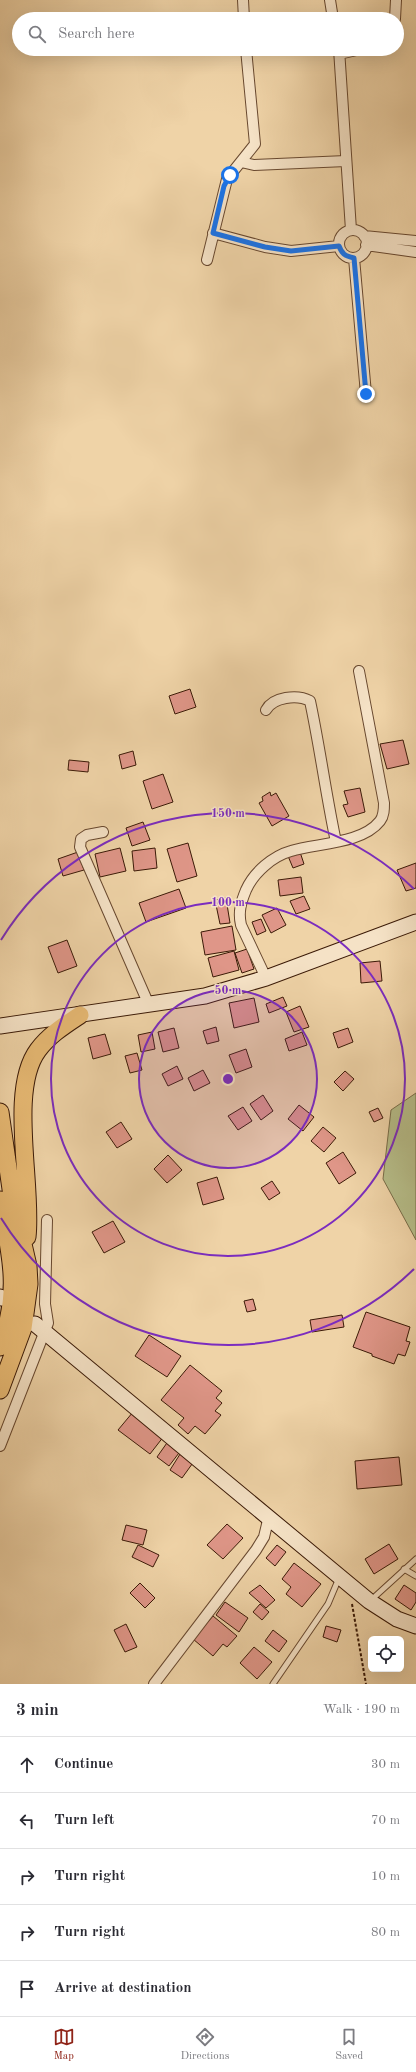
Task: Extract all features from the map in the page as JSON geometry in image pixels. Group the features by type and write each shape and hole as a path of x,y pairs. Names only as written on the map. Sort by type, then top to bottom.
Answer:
{"main road":[{"path":"0,1347 8,1324 18,1251 28,1196 23,1108 24,1093 28,1075 37,1051 55,1032 80,1015"},
{"path":"0,1112 18,1251"},
{"path":"0,1200 29,1284 26,1316 20,1339 0,1390"},
{"path":"0,1238 18,1251"}],"street":[{"path":"243,0 244,12"},
{"path":"330,0 332,12"},
{"path":"395,12 396,0"},
{"path":"207,260 227,179 255,144 247,56"},
{"path":"339,56 351,230"},
{"path":"241,162 254,165 346,161"},
{"path":"365,240 360,256 354,258 347,257 341,252 339,246 340,238 344,233 351,230 358,231 365,240 416,252"},
{"path":"213,233 265,247 291,251 339,246"},
{"path":"365,240 416,241"},
{"path":"354,258 366,394"},
{"path":"266,978 241,925 240,917 239,908 247,887 254,876 276,857 292,851 336,842 360,835 374,827 381,820 384,811 377,762 359,671"},
{"path":"266,710 269,704 277,700 298,697 310,701 322,755 326,792 336,842"},
{"path":"103,832 87,835 81,839 80,848 149,1005"},
{"path":"0,1026 205,996 266,978 416,922"},
{"path":"0,1446 40,1328 48,1323 45,1304 46,1220"},
{"path":"40,1328 269,1516 344,1581 397,1619 416,1626"},
{"path":"154,1684 256,1550 264,1537 269,1516"}],"lane":[{"path":"370,1601 416,1559"},
{"path":"404,1569 416,1576"},
{"path":"273,1684 344,1581"}],"path":[{"path":"344,1581 366,1684"}],"green space":[{"path":"416,1093 416,1240 383,1179 391,1110"}],"building":[{"path":"190,689 196,707 175,714 169,696"},
{"path":"403,740 409,764 387,769 380,744"},
{"path":"133,751 136,765 122,769 119,755"},
{"path":"69,760 89,762 88,772 68,770"},
{"path":"163,774 173,802 152,809 143,781"},
{"path":"360,788 365,812 348,817 343,805 348,804 344,791"},
{"path":"270,792 271,796 276,793 289,816 272,826 259,803 263,801 262,797"},
{"path":"143,822 150,840 132,846 126,828"},
{"path":"188,843 197,876 177,882 167,849"},
{"path":"120,848 126,871 100,877 95,854"},
{"path":"155,848 157,868 134,871 132,851"},
{"path":"78,852 84,870 63,876 58,859"},
{"path":"300,852 304,864 293,868 288,856"},
{"path":"416,863 416,888 406,891 397,870"},
{"path":"301,877 303,893 280,896 278,880"},
{"path":"179,889 186,908 146,922 139,903"},
{"path":"304,896 310,909 296,914 290,901"},
{"path":"226,898 230,923 220,924 215,900"},
{"path":"277,908 286,925 271,933 262,915"},
{"path":"261,919 266,931 257,935 252,922"},
{"path":"232,926 236,950 205,955 201,932"},
{"path":"67,940 77,966 58,973 48,947"},
{"path":"247,949 254,969 242,973 235,953"},
{"path":"234,951 239,970 213,977 208,958"},
{"path":"380,961 382,981 361,983 360,963"},
{"path":"283,997 287,1006 269,1013 266,1004"},
{"path":"254,998 259,1022 234,1028 229,1003"},
{"path":"300,1006 309,1027 294,1032 286,1012"},
{"path":"216,1027 219,1041 207,1044 203,1031"},
{"path":"174,1028 179,1048 163,1052 158,1032"},
{"path":"348,1028 353,1042 338,1048 333,1033"},
{"path":"152,1032 155,1049 141,1052 138,1035"},
{"path":"302,1032 307,1045 289,1051 285,1039"},
{"path":"105,1034 111,1054 93,1059 88,1038"},
{"path":"246,1049 252,1067 236,1073 229,1055"},
{"path":"137,1053 142,1070 130,1073 125,1056"},
{"path":"177,1066 183,1079 168,1086 162,1074"},
{"path":"203,1070 210,1083 194,1091 188,1078"},
{"path":"345,1071 354,1079 343,1091 334,1082"},
{"path":"263,1095 273,1111 261,1120 250,1104"},
{"path":"299,1105 314,1117 303,1131 288,1119"},
{"path":"243,1107 252,1121 238,1130 228,1116"},
{"path":"378,1108 383,1118 374,1122 369,1112"},
{"path":"121,1122 132,1139 117,1148 106,1132"},
{"path":"323,1127 336,1138 324,1152 311,1141"},
{"path":"343,1152 356,1173 339,1184 326,1163"},
{"path":"168,1155 182,1170 167,1183 154,1169"},
{"path":"217,1177 224,1199 203,1205 197,1183"},
{"path":"272,1181 280,1193 269,1200 261,1188"},
{"path":"113,1221 125,1242 104,1253 92,1232"},
{"path":"253,1299 256,1310 247,1312 244,1301"},
{"path":"366,1312 410,1327 406,1341 410,1342 405,1356 398,1354 394,1364 353,1347"},
{"path":"342,1315 344,1327 312,1332 310,1320"},
{"path":"149,1335 181,1356 167,1377 135,1356"},
{"path":"190,1365 222,1391 216,1398 222,1403 215,1411 221,1415 205,1434 195,1426 188,1434 178,1425 184,1418 161,1400"},
{"path":"133,1412 164,1436 150,1454 118,1430"},
{"path":"169,1440 182,1449 169,1466 157,1457"},
{"path":"182,1451 195,1460 182,1478 170,1470"},
{"path":"399,1457 402,1485 357,1489 355,1461"},
{"path":"227,1524 243,1538 223,1559 207,1545"},
{"path":"126,1525 147,1530 143,1545 122,1540"},
{"path":"389,1544 398,1559 374,1574 365,1559"},
{"path":"138,1545 159,1555 153,1567 132,1557"},
{"path":"277,1545 286,1552 275,1566 266,1558"},
{"path":"294,1563 321,1584 302,1607 286,1594 291,1587 282,1579"},
{"path":"140,1583 155,1598 145,1608 130,1593"},
{"path":"260,1585 275,1600 266,1608 249,1593"},
{"path":"404,1585 416,1593 416,1602 411,1610 395,1599"},
{"path":"225,1602 248,1618 239,1632 216,1615"},
{"path":"260,1604 269,1612 262,1620 253,1612"},
{"path":"213,1616 237,1636 227,1647 223,1644 213,1656 193,1639"},
{"path":"126,1624 137,1647 125,1652 114,1630"},
{"path":"326,1626 341,1630 337,1642 323,1637"},
{"path":"273,1630 287,1641 279,1652 265,1641"},
{"path":"254,1647 272,1662 257,1679 240,1663"}],"route":[{"path":"230,175 224,186 213,233 265,247 291,251 339,246 341,252 347,257 354,258 366,394"}]}
